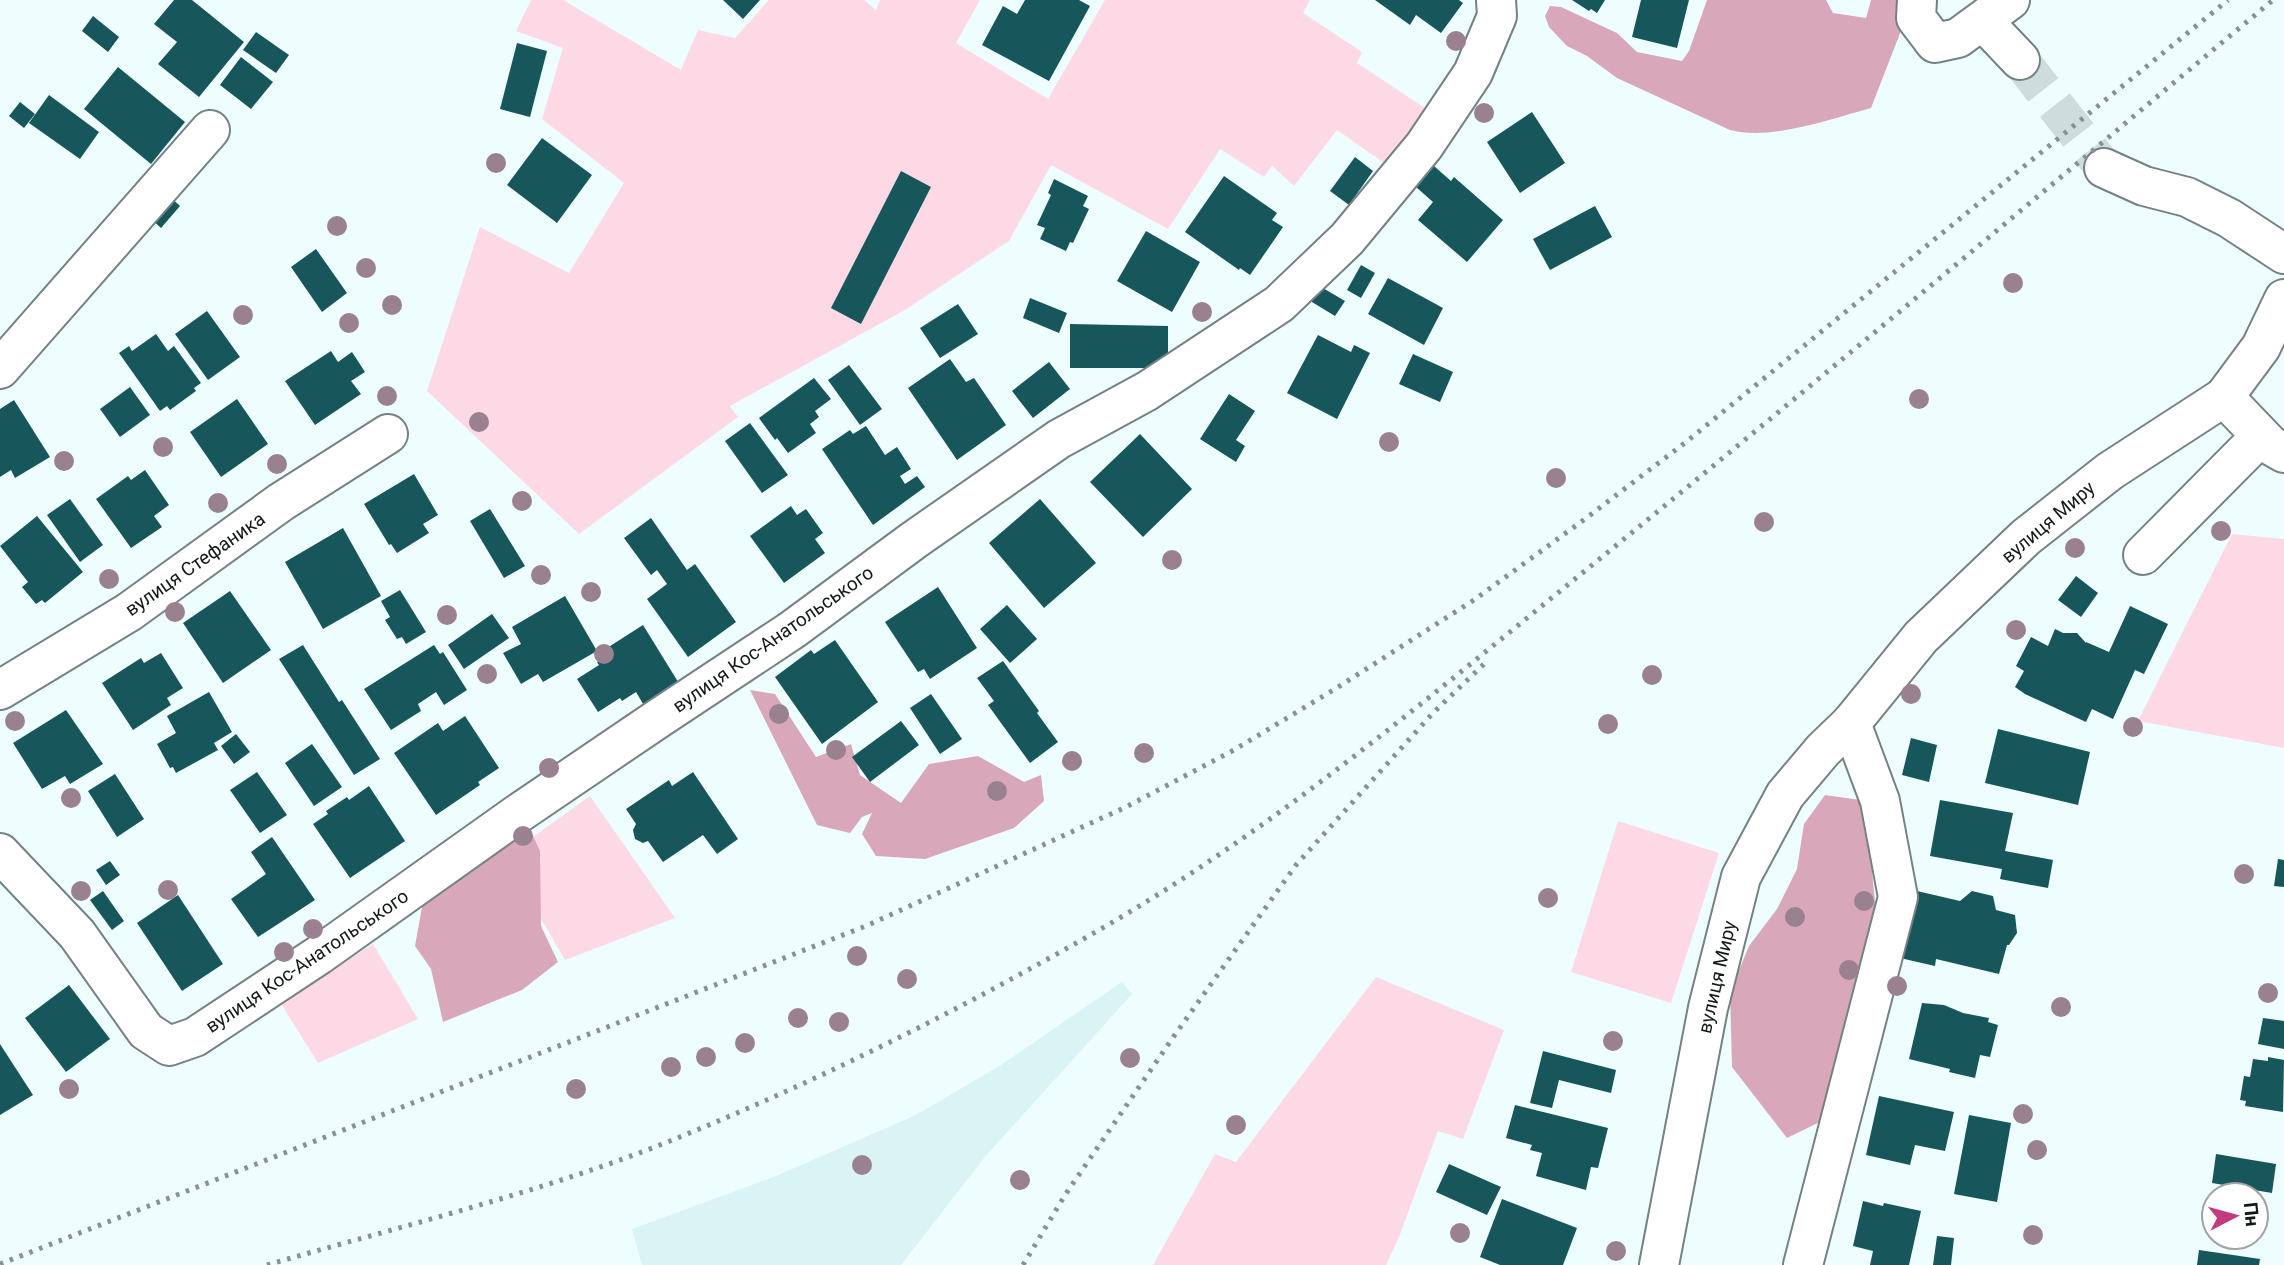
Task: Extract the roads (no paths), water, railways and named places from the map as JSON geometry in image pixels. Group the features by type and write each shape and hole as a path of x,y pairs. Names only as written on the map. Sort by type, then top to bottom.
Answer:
{"street":[{"name":"вулиця Кос-Анатольського","path":"0,853 77,934 146,1031 169,1045 195,1037 308,962 625,740 792,630 914,540 1059,439 1147,391 1279,304 1347,239 1424,146 1473,73 1497,16 1496,0"},
{"path":"1917,0 1916,18 1935,43 1958,38 1997,10 2020,60"},
{"path":"0,369 210,131"},
{"path":"2104,168 2144,186 2187,197 2229,218 2284,254"},
{"path":"2143,555 2272,444 2224,397 2261,347 2284,299"},
{"name":"вулиця Миру","path":"1660,1265 1708,1008 1741,877 1785,795 1823,750 1851,723 1921,636 2026,537 2110,471 2224,397"},
{"name":"вулиця Стефаника","path":"0,690 129,612 281,502 388,433"},
{"path":"1803,1265 1898,897 1880,801 1851,723"}],"tunnel":[{"path":"2020,60 2104,168"}],"railway":[{"path":"0,1264 866,926 1126,807 1234,750 1474,600 1585,519 1686,442 2228,0"},
{"path":"267,1265 571,1177 670,1141 778,1095 937,1018 1041,963 1158,895 1285,808 1467,667 2273,0"},
{"path":"1023,1265 1065,1195 1296,865 1432,714 1485,663"}]}
